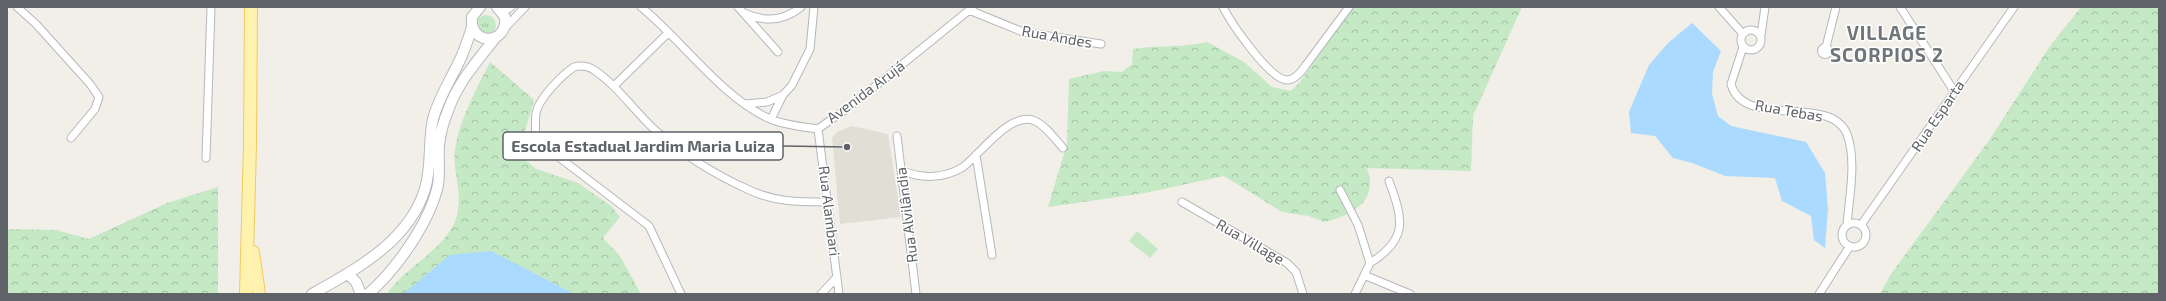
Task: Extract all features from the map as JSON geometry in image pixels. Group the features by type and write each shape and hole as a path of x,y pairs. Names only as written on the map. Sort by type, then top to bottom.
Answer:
{"main road":[{"path":"246,294 249,214 251,7"},
{"path":"249,214 259,294"}],"street":[{"path":"17,7 36,24 90,84 99,97 95,109 71,138"},
{"path":"206,158 211,7"},
{"path":"312,294 348,274 369,260 398,234 420,200 428,175 431,133 436,110 465,50 472,27 472,17 480,7"},
{"path":"368,294 392,270 405,252 427,214 438,185 439,145 449,107 469,71 496,37 525,7"},
{"name":"Avenida Arujá","path":"641,7 720,82 746,104 771,119 797,126 818,129 857,101 971,9"},
{"path":"738,7 778,52"},
{"path":"744,13 755,18 776,20 801,7"},
{"path":"771,119 783,95 799,73 810,49 814,7"},
{"path":"1223,7 1234,25 1260,58 1275,74 1283,79 1289,80 1300,74 1349,7"},
{"path":"1719,7 1743,34"},
{"path":"1743,34 1741,41 1743,47 1749,50 1756,50 1762,42 1761,35 1765,7"},
{"path":"1826,47 1836,7"},
{"path":"1900,7 1954,91"},
{"name":"Rua Esparta","path":"1861,224 1916,149 1954,91 2014,7"},
{"path":"503,9 505,28"},
{"name":"Rua Andes","path":"971,9 1023,32 1100,44"},
{"path":"472,27 482,38 496,37"},
{"path":"1743,34 1752,30 1761,35"},
{"path":"614,86 668,33"},
{"name":"Rua Tebas","path":"1743,47 1731,84 1737,97 1753,106 1821,115 1834,120 1844,128 1851,152 1847,225"},
{"path":"681,294 649,226 535,139 536,112 552,88 574,67 587,66 614,86 656,130 689,156 746,189 776,199 828,202"},
{"path":"746,104 767,102 783,95"},
{"path":"901,170 913,176 939,176 963,167 986,144 1012,125 1029,120 1040,125 1063,148"},
{"name":"Rua Alambari","path":"818,129 839,294"},
{"name":"Rua Alvilândia","path":"897,136 916,294"},
{"path":"976,155 992,255"},
{"path":"1355,294 1370,264 1385,254 1394,242 1399,226 1400,212 1389,181"},
{"path":"1340,190 1358,225 1370,264"},
{"name":"Rua Village","path":"1182,202 1287,263 1296,272 1303,294"},
{"path":"1853,223 1861,224 1866,231 1866,239 1861,245 1850,246 1842,237 1843,229 1847,225 1853,223"},
{"path":"1819,294 1850,246"},
{"path":"348,274 356,282 361,294"},
{"path":"1364,275 1410,294"},
{"path":"821,294 837,277"}],"shaded area":[{"path":"852,126 888,134 901,217 840,224 832,138 837,132"}],"green space":[{"path":"1353,7 1522,7 1473,116 1471,171 1367,168 1370,179 1369,190 1366,198 1348,214 1324,222 1309,216 1282,212 1224,176 1145,193 1048,207 1067,144 1069,79 1104,71 1122,72 1132,64 1133,49 1189,45 1207,42 1244,62 1272,87 1291,91 1300,82"},
{"path":"2081,7 2159,7 2159,294 1880,294 1891,274 1990,139 2050,46"},
{"path":"486,15 493,18 496,25 493,32 486,35 479,32 476,25 479,18"},
{"path":"490,62 534,100 518,154 536,169 578,183 611,206 620,217 603,238 620,256 641,294 387,294 404,275 443,240 456,219 459,201 455,165 457,138 469,104"},
{"path":"218,187 218,294 7,294 7,229 56,230 89,239 167,203"},
{"path":"1137,231 1158,249 1150,258 1129,241"}],"water":[{"path":"1692,23 1721,51 1713,72 1712,94 1718,116 1731,126 1806,142 1825,173 1828,208 1825,248 1814,240 1811,216 1782,201 1775,178 1725,176 1692,163 1673,158 1655,136 1631,133 1629,112 1649,65 1668,43"},
{"path":"491,251 574,294 403,294 450,255"}],"place":[{"name":"Escola Estadual Jardim Maria Luiza","path":"847,147"}],"district":[{"name":"VILLAGE SCORPIOS 2","path":"1887,44"}]}
